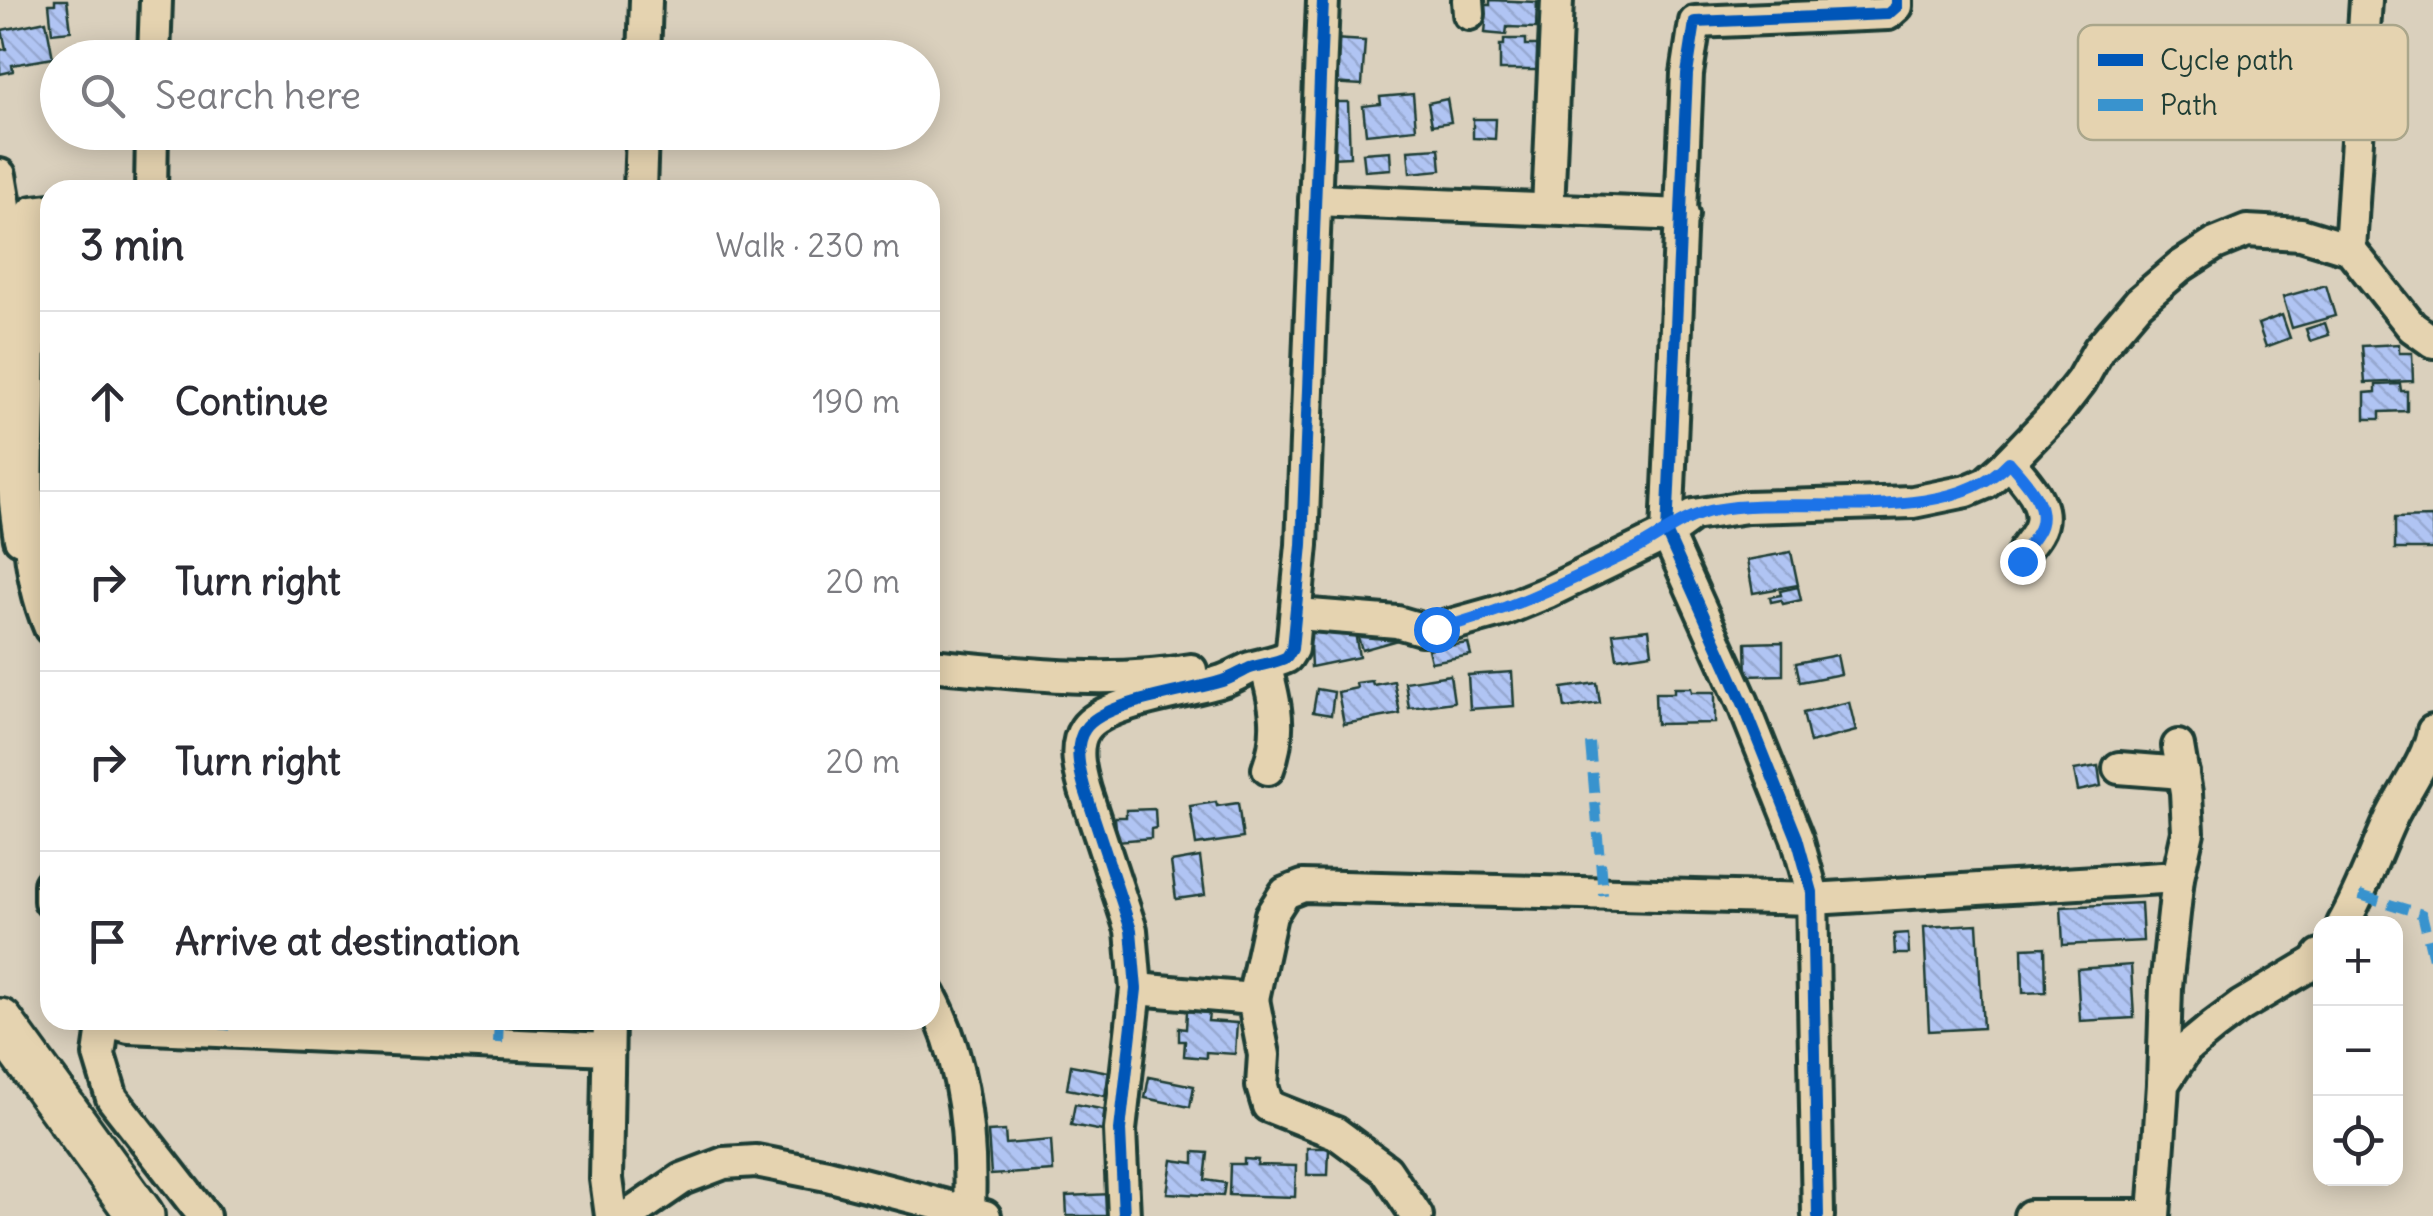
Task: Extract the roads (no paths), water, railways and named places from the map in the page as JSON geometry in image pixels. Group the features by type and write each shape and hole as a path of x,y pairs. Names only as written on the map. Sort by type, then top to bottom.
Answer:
{"highway":[{"path":"0,1022 17,1084 100,1216"},
{"path":"17,1084 140,1216"}],"street":[{"path":"155,40 156,0"},
{"path":"645,40 646,0"},
{"path":"1124,1216 1120,1130 1136,989 1132,930 1080,768 1082,733 1095,720 1131,703 1225,680 1288,657 1292,649 1298,614 1323,0"},
{"path":"1548,209 1558,0"},
{"path":"1818,1216 1812,899 1790,821 1736,687 1666,534 1687,74 1697,11 1888,14 1897,6 1897,0"},
{"path":"2364,25 2366,0"},
{"path":"2350,249 2357,140"},
{"path":"151,180 152,150"},
{"path":"640,180 641,150"},
{"path":"0,175 8,221 4,486 20,542 33,557"},
{"path":"1315,200 1683,215"},
{"path":"40,211 32,212 28,452 33,557 40,601"},
{"path":"1298,614 1436,629 1504,610 1666,534 1693,515 1718,509 1912,502 1967,491 1986,483 2056,412 2081,381 2099,349 2139,302 2204,251 2248,231 2301,234 2350,249 2412,327 2433,342"},
{"path":"2009,462 2031,488 2043,514 2022,561"},
{"path":"940,666 1096,678 1149,677 1207,666 1259,666"},
{"path":"1259,666 1278,710 1277,744 1268,770"},
{"path":"2348,916 2427,752 2433,730"},
{"path":"2030,1216 2154,1216 2166,987 2178,877 2188,832 2180,759 2119,768"},
{"path":"1417,1216 1386,1170 1362,1152 1336,1134 1268,1106 1262,1086 1264,1055 1253,999 1272,916 1285,893 1303,886 1812,899 2178,877"},
{"path":"2163,1084 2186,1050 2214,1026 2313,963"},
{"path":"1136,989 1253,999"},
{"path":"628,1216 682,1179 740,1161 774,1163 827,1174 977,1214 966,1104 940,1013"},
{"path":"103,1030 99,1055 112,1098 204,1216"},
{"path":"335,1030 609,1034 606,1179 611,1216"}]}
